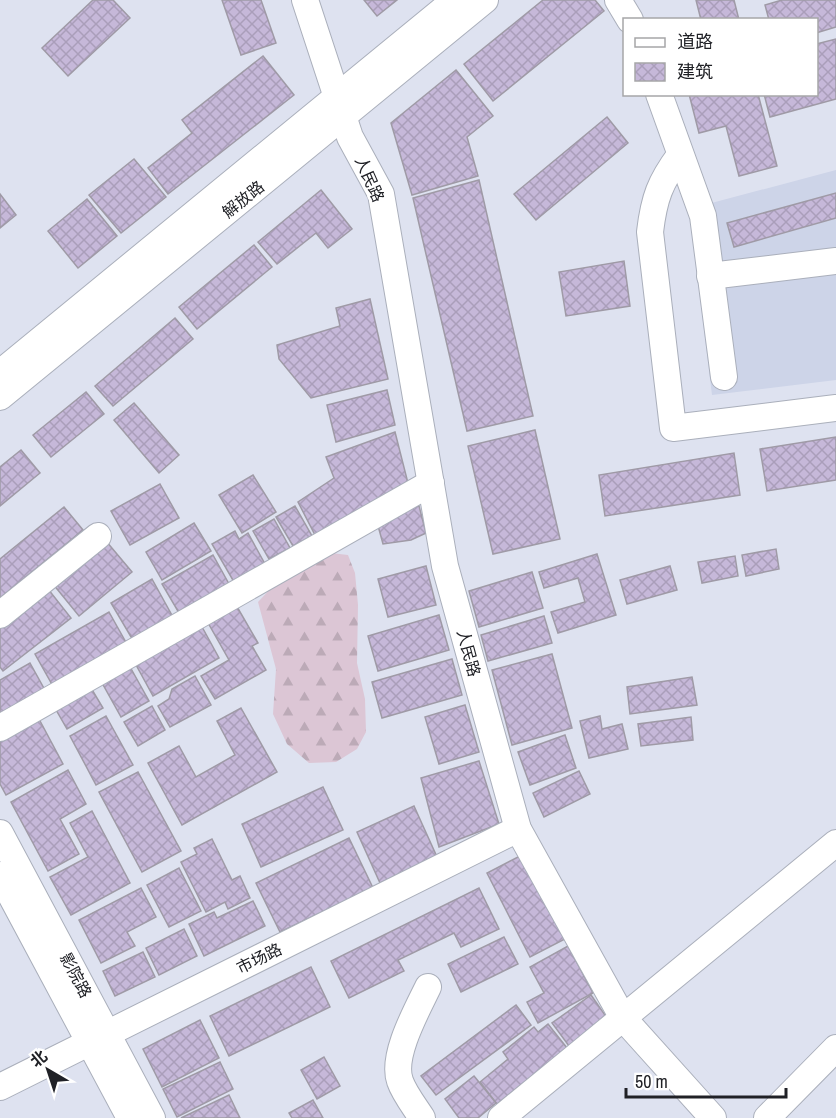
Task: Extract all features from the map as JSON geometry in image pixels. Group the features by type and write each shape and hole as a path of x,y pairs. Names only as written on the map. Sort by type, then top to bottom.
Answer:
{"street":[{"name":"人民路","path":"305,0 343,117 381,194 445,566 518,829 622,1018 713,1118"},
{"name":"解放路","path":"0,373 343,117 455,0"},
{"name":"解放路","path":"0,397 485,0"},
{"path":"618,0 629,18"},
{"path":"660,96 703,216 724,377"},
{"path":"680,155 664,177 653,207 650,232 673,428 836,408"},
{"path":"710,276 836,261"},
{"path":"0,728 431,483"},
{"path":"0,615 98,536"},
{"name":"市场路","path":"0,1087 518,829"},
{"path":"0,833 14,898"},
{"path":"501,1118 836,843"},
{"path":"0,875 98,1038 152,1118"},
{"path":"422,1118 399,1080 400,1054 408,1030 428,987"},
{"path":"98,1038 130,1118"},
{"path":"767,1118 836,1048"}],"shaded area":[{"path":"836,170 836,380 712,395 689,209"}],"green space":[{"path":"331,553 348,555 355,573 358,605 357,663 365,699 366,732 357,749 336,762 309,763 287,744 273,714 276,669 258,602 273,586"}],"building":[{"path":"93,0 113,0 130,18 68,76 42,48"},
{"path":"222,0 261,0 276,43 241,55"},
{"path":"364,0 397,0 377,16"},
{"path":"543,0 595,0 604,11 493,101 464,64"},
{"path":"696,0 734,0 738,18 700,18"},
{"path":"782,0 836,0 836,27 818,32 818,18 768,18 765,5"},
{"path":"836,39 836,99 770,117 765,96 818,96 818,44"},
{"path":"263,56 294,95 168,194 148,168 192,133 182,120"},
{"path":"456,70 493,116 467,137 478,176 412,195 391,123"},
{"path":"690,96 759,96 777,166 739,176 726,126 699,133"},
{"path":"607,117 628,143 536,220 514,194"},
{"path":"134,159 166,197 121,233 89,195"},
{"path":"479,180 533,416 467,431 413,198"},
{"path":"321,190 352,229 328,248 316,233 277,264 258,242"},
{"path":"836,193 836,218 734,247 727,223"},
{"path":"0,194 16,215 0,228"},
{"path":"87,199 117,236 78,268 48,231"},
{"path":"254,245 272,267 197,329 179,307"},
{"path":"624,261 630,306 566,316 559,272"},
{"path":"370,299 388,379 311,398 279,359 277,345 340,326 336,308"},
{"path":"175,318 193,339 113,406 95,386"},
{"path":"387,390 395,425 336,442 327,405"},
{"path":"86,392 104,414 51,457 33,435"},
{"path":"134,403 179,455 159,473 114,420"},
{"path":"535,430 560,539 493,554 468,446"},
{"path":"395,432 409,487 315,535 298,502 334,478 326,457"},
{"path":"836,437 836,480 767,491 760,449"},
{"path":"21,450 40,473 0,506 0,467"},
{"path":"734,453 740,495 605,516 599,475"},
{"path":"253,475 276,512 242,533 219,495"},
{"path":"160,484 179,518 130,545 111,511"},
{"path":"295,506 312,536 293,546 276,517"},
{"path":"419,506 426,533 411,540 383,544 377,522 404,507"},
{"path":"64,507 83,530 0,598 0,559"},
{"path":"274,519 290,548 269,559 253,531"},
{"path":"194,523 211,551 162,580 146,552"},
{"path":"235,531 239,539 248,533 265,564 234,582 212,544"},
{"path":"106,541 132,572 79,616 53,584"},
{"path":"776,549 779,569 746,576 742,555"},
{"path":"597,554 616,615 558,633 551,612 585,602 578,578 544,588 539,572"},
{"path":"213,555 229,584 179,613 162,584"},
{"path":"735,556 738,576 702,583 698,562"},
{"path":"426,566 436,605 388,617 378,579"},
{"path":"670,566 677,590 627,604 620,580"},
{"path":"532,572 543,608 479,627 469,591"},
{"path":"152,579 174,619 134,642 111,603"},
{"path":"48,589 71,618 3,671 0,667 0,627"},
{"path":"236,605 258,643 252,646 266,670 215,699 201,676 229,660 207,621"},
{"path":"109,612 128,646 54,688 35,654"},
{"path":"439,615 449,650 378,671 368,636"},
{"path":"544,616 552,643 488,661 481,635"},
{"path":"201,625 219,658 153,696 135,663"},
{"path":"552,654 572,728 512,745 492,670"},
{"path":"452,659 462,695 382,718 372,682"},
{"path":"30,663 46,692 0,716 0,680"},
{"path":"129,665 149,701 121,717 101,681"},
{"path":"195,676 211,705 170,727 158,706 169,699 172,689"},
{"path":"692,677 697,705 630,714 627,687"},
{"path":"91,688 103,708 67,729 55,708"},
{"path":"465,705 479,752 439,764 425,717"},
{"path":"152,706 165,730 138,746 124,722"},
{"path":"241,708 277,772 182,825 148,763 179,746 196,777 235,755 217,721"},
{"path":"106,716 133,765 96,785 70,736"},
{"path":"600,716 602,729 622,724 628,749 589,758 580,721"},
{"path":"691,717 693,740 641,746 638,724"},
{"path":"39,719 63,764 6,795 0,784 0,741"},
{"path":"565,735 576,768 530,785 518,752"},
{"path":"479,761 499,824 439,847 421,778"},
{"path":"68,770 86,804 60,819 79,854 48,871 11,802"},
{"path":"579,771 590,794 544,817 533,793"},
{"path":"138,772 181,851 142,872 99,792"},
{"path":"323,787 343,830 261,867 242,824"},
{"path":"414,806 437,857 380,883 357,832"},
{"path":"92,811 130,883 71,915 50,877 88,857 70,823"},
{"path":"349,838 373,888 280,932 256,883"},
{"path":"212,839 232,880 240,876 250,898 228,909 225,902 206,912 181,862 197,854 194,848"},
{"path":"522,855 565,939 530,957 487,873"},
{"path":"179,868 201,911 169,927 147,885"},
{"path":"141,888 156,917 127,932 135,946 101,963 79,920"},
{"path":"479,888 499,929 461,947 454,933 398,960 404,971 349,998 331,961"},
{"path":"253,901 265,926 204,956 189,924 214,912 217,918"},
{"path":"184,929 197,956 159,975 146,948"},
{"path":"504,937 518,964 461,992 448,964"},
{"path":"568,946 593,993 538,1023 527,1002 544,993 530,967"},
{"path":"143,952 155,977 115,996 103,971"},
{"path":"311,967 330,1007 229,1056 210,1016"},
{"path":"591,995 607,1018 569,1046 552,1023"},
{"path":"516,1005 531,1025 436,1095 421,1076"},
{"path":"200,1020 219,1058 162,1087 143,1049"},
{"path":"548,1024 567,1048 497,1104 480,1082 508,1059 503,1052 534,1027 538,1032"},
{"path":"324,1057 340,1086 317,1099 301,1070"},
{"path":"220,1062 233,1089 177,1117 163,1089"},
{"path":"474,1076 496,1103 478,1118 459,1118 445,1099"},
{"path":"229,1095 240,1118 181,1118"},
{"path":"313,1100 323,1118 292,1118 289,1113"}]}
